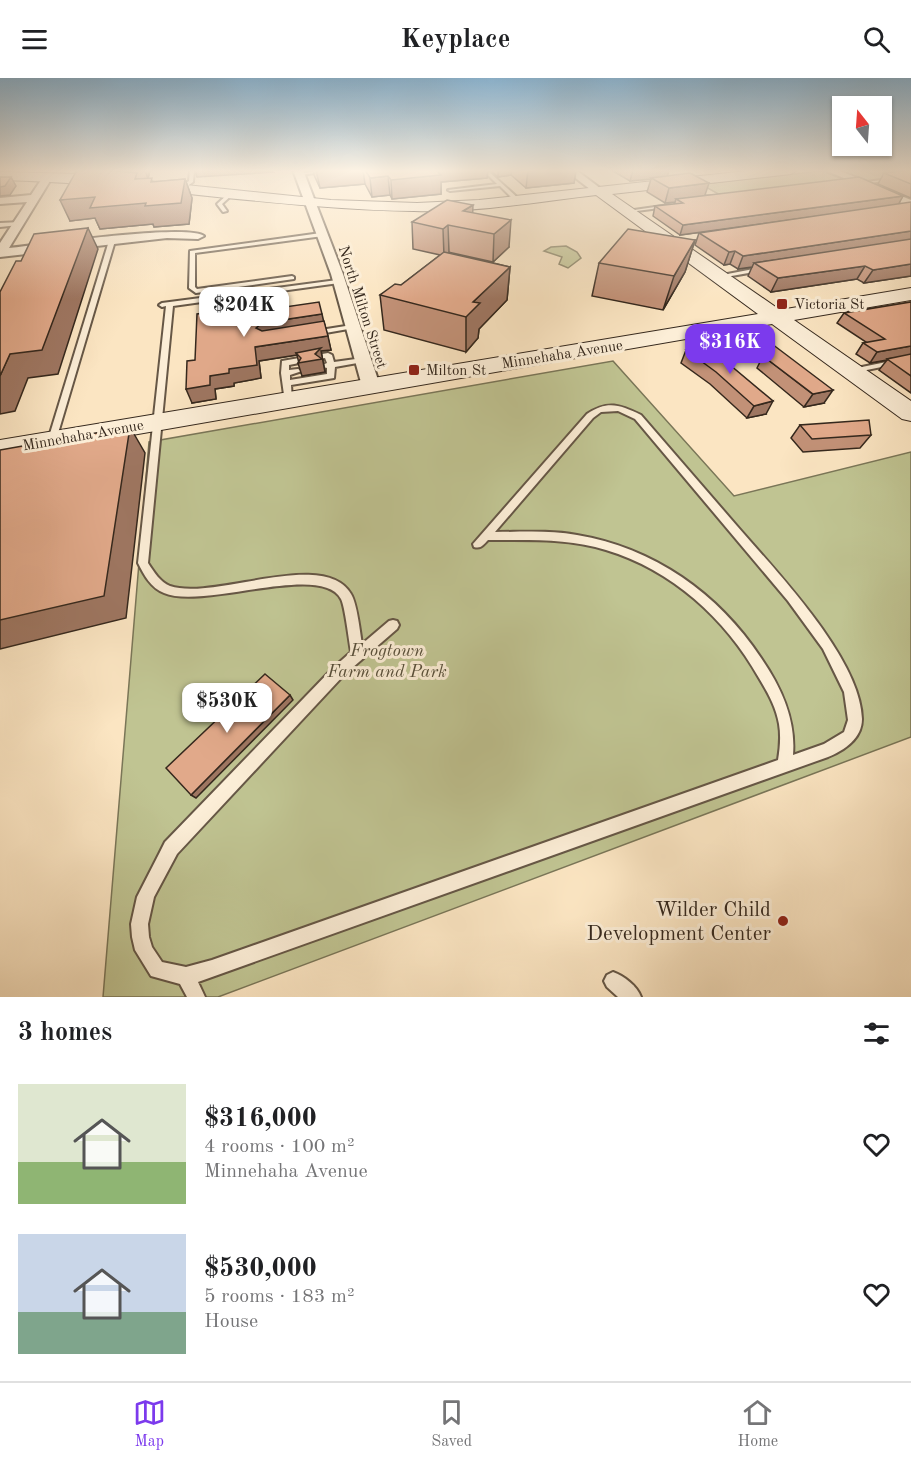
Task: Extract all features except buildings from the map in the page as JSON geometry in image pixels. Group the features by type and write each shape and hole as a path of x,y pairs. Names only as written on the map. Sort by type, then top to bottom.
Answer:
{"street":[{"path":"0,253 25,213"},
{"name":"North Milton Street","path":"314,213 371,386"},
{"path":"632,213 911,413"},
{"path":"0,253 167,235 198,237"},
{"path":"672,242 692,239"},
{"name":"Minnehaha Avenue","path":"0,450 158,422 287,392 371,386 911,294"}],"lane":[{"path":"0,225 19,223"},
{"path":"292,278 193,290 192,252 321,235"},
{"path":"52,440 112,241"},
{"path":"720,276 777,267"},
{"path":"337,282 166,305 158,422 143,563 153,580 170,591 190,592 311,580 334,584 344,590 347,597 358,654"},
{"path":"225,287 226,297"},
{"path":"300,335 352,327"},
{"path":"328,355 327,366 331,376 287,392 285,373 285,363 328,355"},
{"path":"852,371 911,359"},
{"path":"327,366 363,360"},
{"path":"285,373 298,371"},
{"path":"393,625 358,654 171,849 150,883 139,923 144,950 158,969 186,976 828,750 849,737 855,720 850,691 827,645 792,598 638,417 619,408 599,410 590,416 482,540 576,539 645,560 688,587 738,631 776,696 787,725 785,765"},
{"path":"186,976 196,997"},
{"path":"613,981 632,997"}],"green space":[{"path":"566,246 577,252 581,258 568,268 559,264 562,257 544,251 551,247"},
{"name":"Frogtown Farm and Park","path":"613,361 734,496 911,452 911,737 218,997 103,997 149,442"}],"place":[{"name":"Victoria St","path":"782,304"},
{"name":"Milton St","path":"414,370"},
{"name":"Wilder Child Development Center","path":"783,921"}]}
